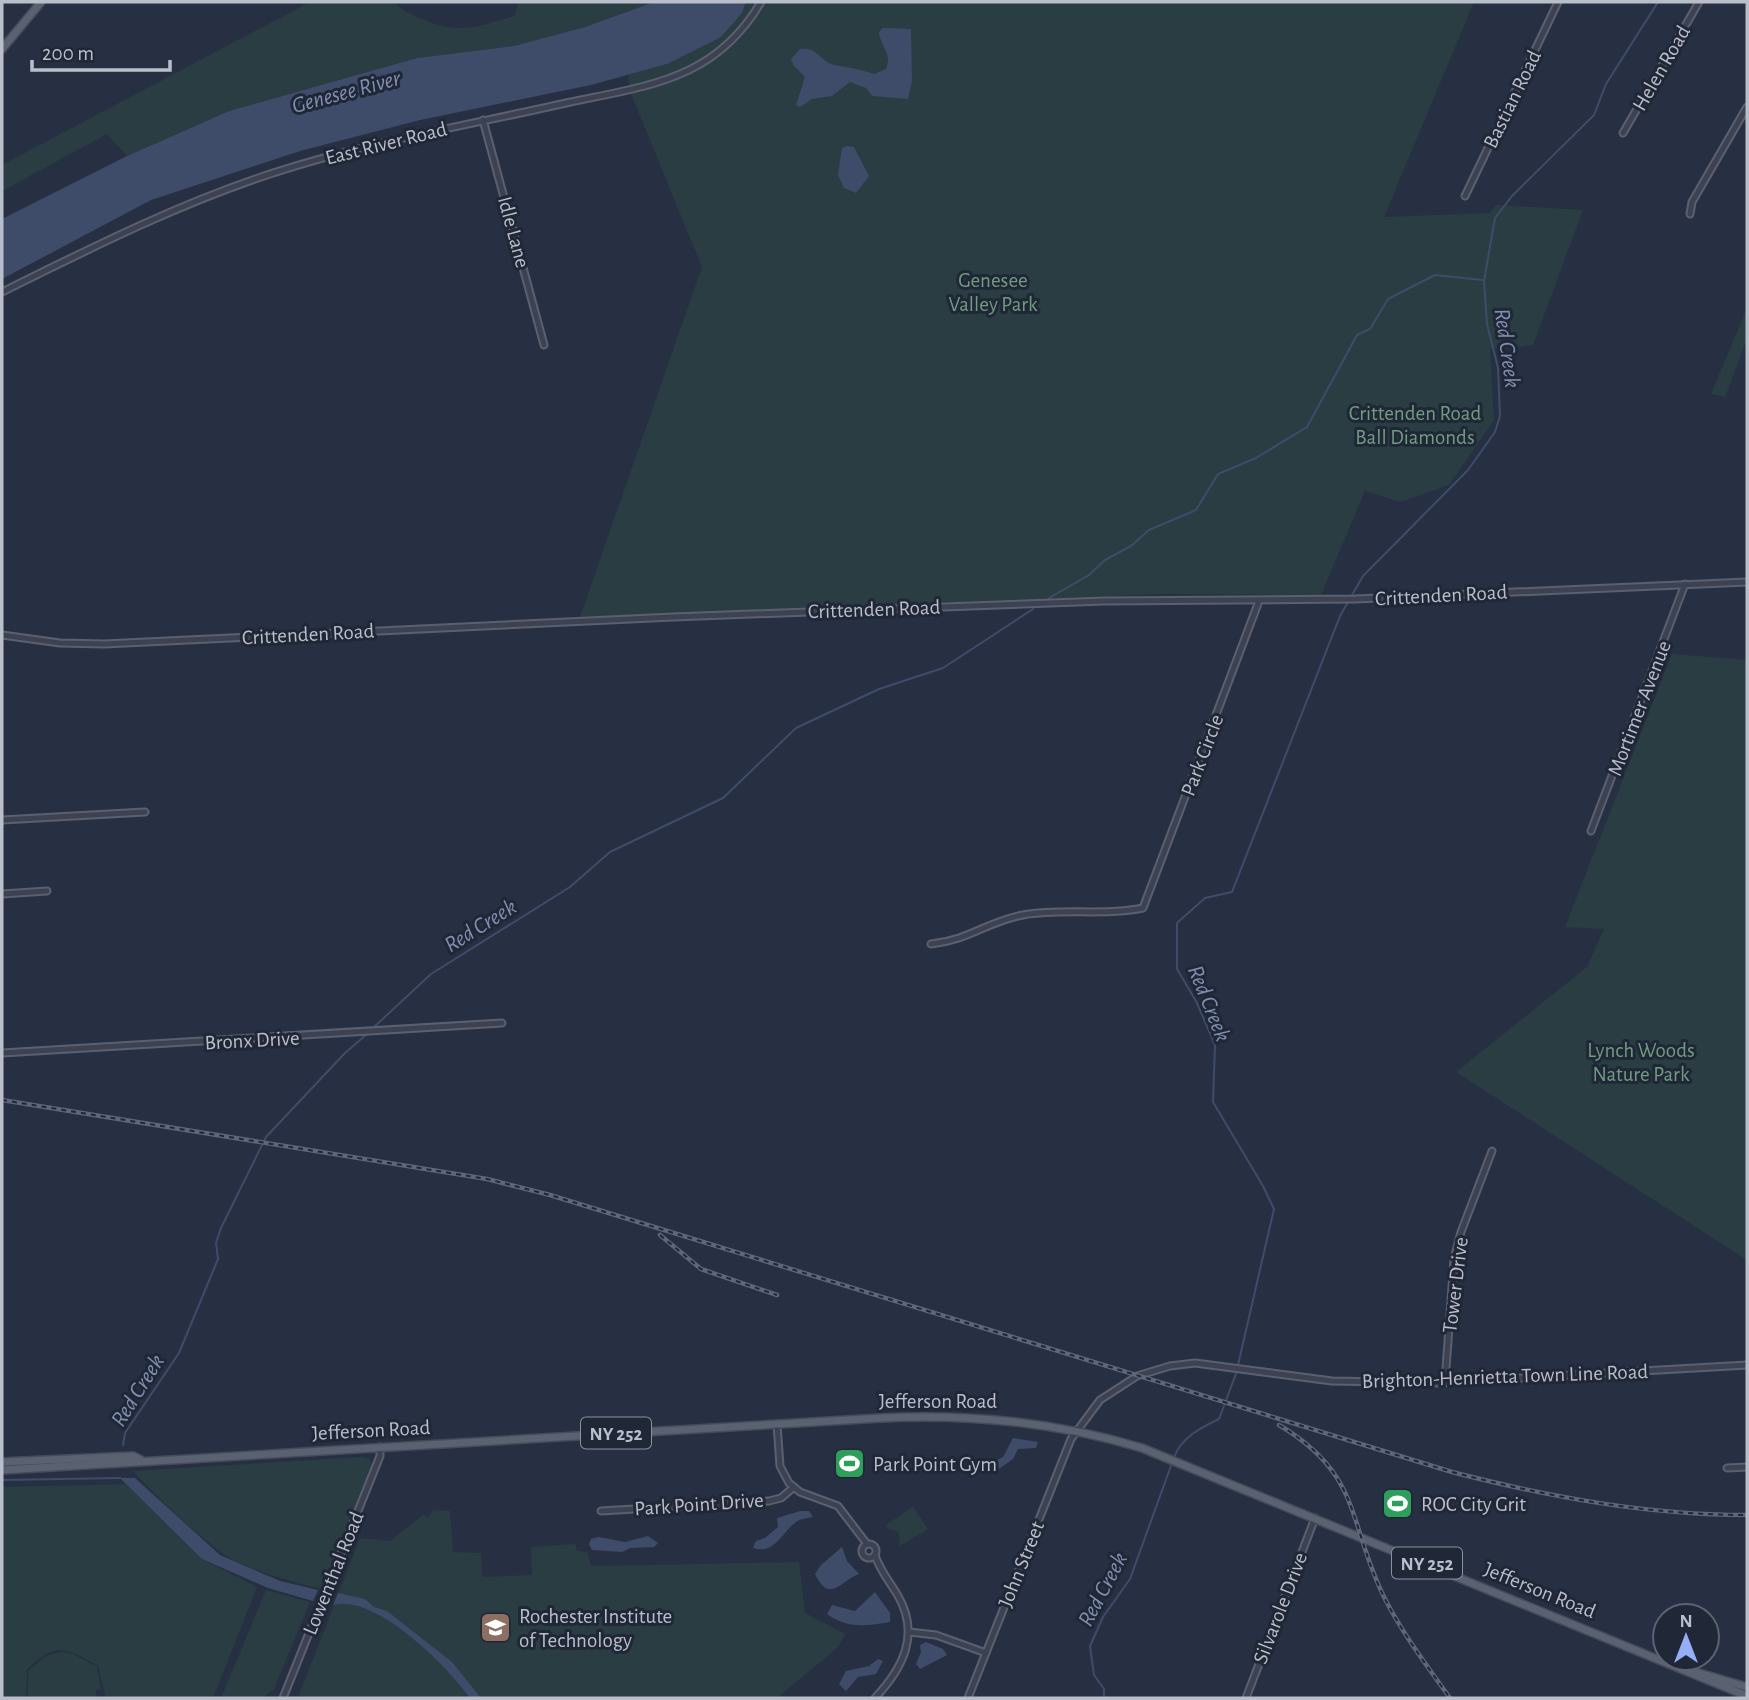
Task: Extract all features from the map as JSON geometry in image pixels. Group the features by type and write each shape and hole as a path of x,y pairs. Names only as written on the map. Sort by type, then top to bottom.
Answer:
{"main road":[{"path":"2,49 41,2"},
{"name":"Jefferson Road","path":"2,1471 133,1465 141,1460 957,1415 1026,1421 1077,1430 1167,1457 1651,1654"},
{"name":"Jefferson Road","path":"2,1462 133,1456 141,1460"},
{"name":"Jefferson Road","path":"1693,1672 1747,1696"},
{"name":"Jefferson Road","path":"1705,1672 1747,1687"}],"street":[{"name":"East River Road","path":"2,292 184,204 325,158 674,76 708,59 740,32 761,2"},
{"name":"Bastian Road","path":"1465,196 1558,2"},
{"name":"Helen Road","path":"1623,133 1699,2"},
{"path":"1690,214 1692,202 1747,107"},
{"name":"Idle Lane","path":"484,120 544,345"},
{"name":"Crittenden Road","path":"2,635 104,644 673,617 1117,601 1339,600 1747,582"},
{"name":"Mortimer Avenue","path":"1591,831 1685,584"},
{"name":"Park Circle","path":"931,944 957,941 1006,919 1026,914 1143,908 1259,601"},
{"path":"2,820 145,812"},
{"path":"2,894 47,891"},
{"name":"Bronx Drive","path":"2,1053 502,1023"},
{"name":"Tower Drive","path":"1445,1382 1454,1259 1461,1231 1492,1151"},
{"name":"Brighton-Henrietta Town Line Road","path":"1077,1430 1100,1400 1137,1376 1178,1364 1223,1366 1351,1382 1445,1382 1747,1365"},
{"name":"Park Point Drive","path":"777,1424 780,1466 794,1487 838,1506 864,1543 874,1546 873,1557 902,1603 909,1632 907,1651 899,1671 875,1698"},
{"name":"John Street","path":"968,1698 1077,1430"},
{"name":"Lowenthal Road","path":"283,1698 380,1456 380,1447"},
{"path":"1727,1468 1747,1467"},
{"name":"Park Point Drive","path":"601,1511 769,1501 781,1498 794,1487"},
{"name":"Silvarole Drive","path":"1245,1698 1315,1517"},
{"name":"Park Point Drive","path":"864,1543 863,1556 873,1557"},
{"path":"909,1632 936,1635 986,1653"}],"green space":[{"path":"310,2 394,2 403,10 435,24 468,28 514,16 519,2 654,2 585,27 514,46 417,58 229,111 127,156 107,134 2,191 2,165"},
{"name":"Genesee Valley Park","path":"746,2 1474,2 1384,217 1490,213 1496,205 1583,210 1533,345 1490,349 1494,420 1449,485 1400,502 1365,491 1321,595 1164,594 580,617 702,267 629,89 628,75 667,64 742,13"},
{"path":"1747,308 1747,339 1725,397 1711,394"},
{"name":"Lynch Woods Nature Park","path":"1672,654 1747,660 1747,1260 1456,1072 1587,967 1604,929 1565,927"},
{"path":"361,1457 370,1459 371,1467 323,1589 270,1575 221,1552 164,1503 133,1471"},
{"path":"128,1484 202,1559 257,1587 213,1698 106,1698 98,1666 78,1655 61,1650 45,1655 27,1670 26,1698 2,1698 2,1487"},
{"path":"913,1507 928,1529 900,1546 899,1532 886,1525"},
{"path":"433,1510 450,1511 453,1552 481,1553 482,1577 532,1575 531,1547 576,1544 576,1550 588,1553 591,1566 799,1562 805,1613 845,1634 838,1647 777,1698 298,1698 360,1538 390,1541 423,1515 428,1518"},
{"path":"266,1590 310,1602 274,1689 263,1698 221,1698"},
{"path":"61,1652 73,1654 97,1667 101,1690 96,1690 96,1698 28,1698 28,1671 46,1656"}],"water":[{"name":"Genesee River","path":"654,2 746,2 742,13 721,37 667,64 591,85 420,120 300,151 151,200 2,279 2,219 127,156 229,111 417,58 514,46 585,27"},
{"path":"883,28 911,29 912,81 908,99 872,96 866,88 850,82 832,96 812,99 800,107 796,105 805,77 791,59 800,49 815,52 830,64 874,74 886,69 888,64 879,32"},
{"path":"854,147 869,176 856,193 844,188 838,175 842,148"},
{"path":"1013,1438 1038,1442 1036,1448 1018,1449 1013,1459 996,1471 993,1462 1003,1457"},
{"name":"Red Creek","path":"120,1478 135,1478 220,1555 280,1581 318,1590 313,1601 268,1588 202,1559"},
{"path":"809,1511 813,1517 796,1522 773,1545 761,1549 753,1548 756,1541 765,1538 778,1527 777,1518"},
{"path":"648,1536 658,1543 654,1547 630,1548 622,1552 592,1550 589,1544 591,1539 599,1537 625,1542"},
{"path":"842,1547 847,1561 859,1574 836,1588 826,1588 815,1574 821,1565"},
{"path":"875,1592 890,1613 890,1622 850,1624 827,1614 832,1605 855,1611"},
{"path":"338,1593 365,1599 374,1607 387,1611 452,1662 481,1698 470,1698 445,1668 409,1635 389,1621 369,1610 350,1605 333,1605"},
{"path":"926,1642 943,1649 947,1655 920,1669 916,1664 921,1652 920,1645"},
{"path":"878,1659 883,1661 876,1674 858,1677 846,1691 839,1684 846,1671 869,1666"}],"waterway":[{"name":"Red Creek","path":"1238,1365 1274,1209 1213,1102 1215,1045 1197,1003 1177,969 1177,923 1205,898 1232,892 1340,616 1363,576 1468,470 1495,432 1500,416 1498,368 1487,324 1484,281 1495,218 1512,196 1594,115 1606,84 1658,2"},
{"name":"Red Creek","path":"1049,598 1089,575 1105,560 1131,546 1149,530 1196,510 1218,474 1256,458 1307,427 1357,335 1370,329 1388,299 1435,275 1483,280"},
{"name":"Red Creek","path":"373,1028 431,974 570,887 610,852 723,798 796,728 879,689 943,668 1033,609"},
{"name":"Red Creek","path":"123,1445 125,1433 179,1353 218,1259 216,1243 221,1228 266,1137 345,1053 367,1034"},
{"name":"Red Creek","path":"1174,1458 1186,1439 1219,1419 1237,1371"},
{"name":"Red Creek","path":"1104,1698 1104,1689 1094,1675 1090,1646 1103,1617 1130,1579 1172,1463"},
{"name":"Red Creek","path":"2,1480 120,1478"}],"railway":[{"path":"2,1100 487,1179 550,1195 1452,1472 1598,1503 1672,1512 1747,1515"},
{"path":"660,1235 701,1269 777,1295"},
{"path":"1279,1425 1306,1444 1326,1463 1339,1482 1385,1599 1407,1637 1450,1698"}],"place":[{"name":"Park Point Gym","path":"850,1464"},
{"name":"ROC City Grit","path":"1398,1504"},
{"name":"Rochester Institute of Technology","path":"496,1628"}],"park label":[{"name":"Crittenden Road Ball Diamonds","path":"1415,425"}]}
